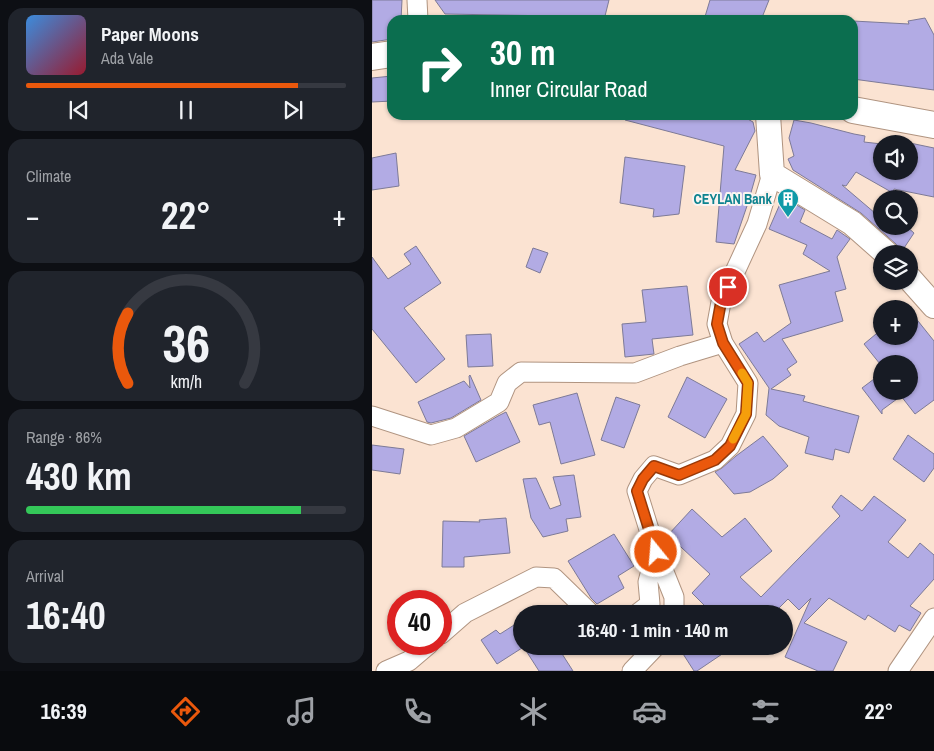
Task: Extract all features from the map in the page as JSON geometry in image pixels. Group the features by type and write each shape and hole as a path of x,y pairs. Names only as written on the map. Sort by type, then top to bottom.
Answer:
{"highway":[{"path":"372,57 387,55"},
{"path":"858,111 934,125"}],"main road":[{"path":"768,120 772,174 852,223 877,245"},
{"path":"918,288 934,306"}],"street":[{"path":"417,0 418,15"},
{"path":"674,605 674,597 656,552 637,491 643,479 654,466 679,475 715,460 730,446 746,414 748,383 723,343 717,324 721,302 757,224 772,174"},
{"path":"372,416 431,435 456,428 499,402 507,384 521,372 636,373 680,356 723,343"},
{"path":"649,605 648,582 656,552"},
{"path":"452,624 465,613 536,577 554,578 582,605"},
{"path":"898,670 934,618"},
{"path":"386,671 409,661 416,655"},
{"path":"632,671 647,655"}],"building":[{"path":"372,0 402,0 401,15 387,15 387,40 372,42"},
{"path":"435,0 609,0 605,15 445,14"},
{"path":"710,0 769,0 763,15 706,15"},
{"path":"925,18 934,35 934,90 858,80 858,21 909,24 908,21"},
{"path":"387,76 387,101 372,102 372,78"},
{"path":"625,120 749,120 753,122 755,131 735,170 756,175 734,244 716,242 724,146"},
{"path":"794,120 865,136 864,142 873,143 873,180 918,180 918,145 934,148 934,197 918,194 918,190 888,190 856,172 846,186 842,185 873,211 873,224 861,213 793,170 788,159 794,156 789,138"},
{"path":"396,153 399,186 372,190 372,158"},
{"path":"625,157 685,166 679,214 653,217 654,209 620,203"},
{"path":"783,197 805,210 800,222 832,239 837,230 850,239 837,257 846,289 835,292 843,321 782,339 797,362 787,369 791,375 771,389 805,396 803,401 859,416 849,453 835,449 833,460 805,453 809,437 779,426 766,415 769,388 739,344 757,332 764,342 791,323 779,285 830,271 803,254 807,245 769,229"},
{"path":"886,235 913,235 906,245 896,244"},
{"path":"416,246 441,283 404,308 445,359 416,383 372,329 372,257 388,279 411,264 404,254"},
{"path":"533,248 548,253 540,273 526,267"},
{"path":"687,286 693,335 652,339 654,354 625,357 622,324 646,322 642,290"},
{"path":"918,321 934,341 934,400 915,414 904,400 918,400 918,355 873,355 864,344 873,336 873,345 918,345"},
{"path":"491,334 493,366 468,367 466,335"},
{"path":"470,375 481,400 451,418 431,423 427,422 418,402 464,381 470,388"},
{"path":"687,377 727,399 705,438 668,417"},
{"path":"873,380 873,400 896,400 882,410 882,414 862,388"},
{"path":"577,393 595,455 561,464 550,422 539,425 533,405"},
{"path":"616,397 640,405 624,448 601,440"},
{"path":"506,412 520,442 476,462 464,436"},
{"path":"908,435 934,454 934,468 924,482 893,459"},
{"path":"763,436 788,466 773,479 750,492 734,494 715,472"},
{"path":"372,445 404,449 400,474 372,470"},
{"path":"574,475 581,517 566,519 568,531 543,537 531,518 523,479 536,478 550,509 561,505 553,477"},
{"path":"841,495 862,511 874,496 906,520 888,542 908,558 920,543 934,555 934,579 910,606 921,613 910,631 899,625 895,632 868,615 865,620 829,598 804,623 847,642 833,671 818,671 785,657 786,655 793,655 793,639 811,598 799,610 788,599 782,605 704,605 692,593 710,574 668,535 692,509 722,537 745,518 772,551 740,577 761,597 840,516 832,507"},
{"path":"506,518 510,553 464,557 464,567 442,567 443,521 480,522 479,520"},
{"path":"614,534 634,566 618,576 624,588 597,604 591,598 568,561"},
{"path":"513,626 513,654 497,664 481,640 496,630 500,634"},
{"path":"529,655 563,655 573,671 539,671"},
{"path":"684,655 721,655 697,671 694,671"}],"slow traffic":[{"path":"733,439 746,414 748,383 742,373"}],"place":[{"name":"CEYLAN Bank","path":"788,218"}],"route":[{"path":"656,552 637,491 643,479 654,466 679,475 715,460 730,446 746,414 748,383 723,343 717,324 721,302 728,287"}]}
